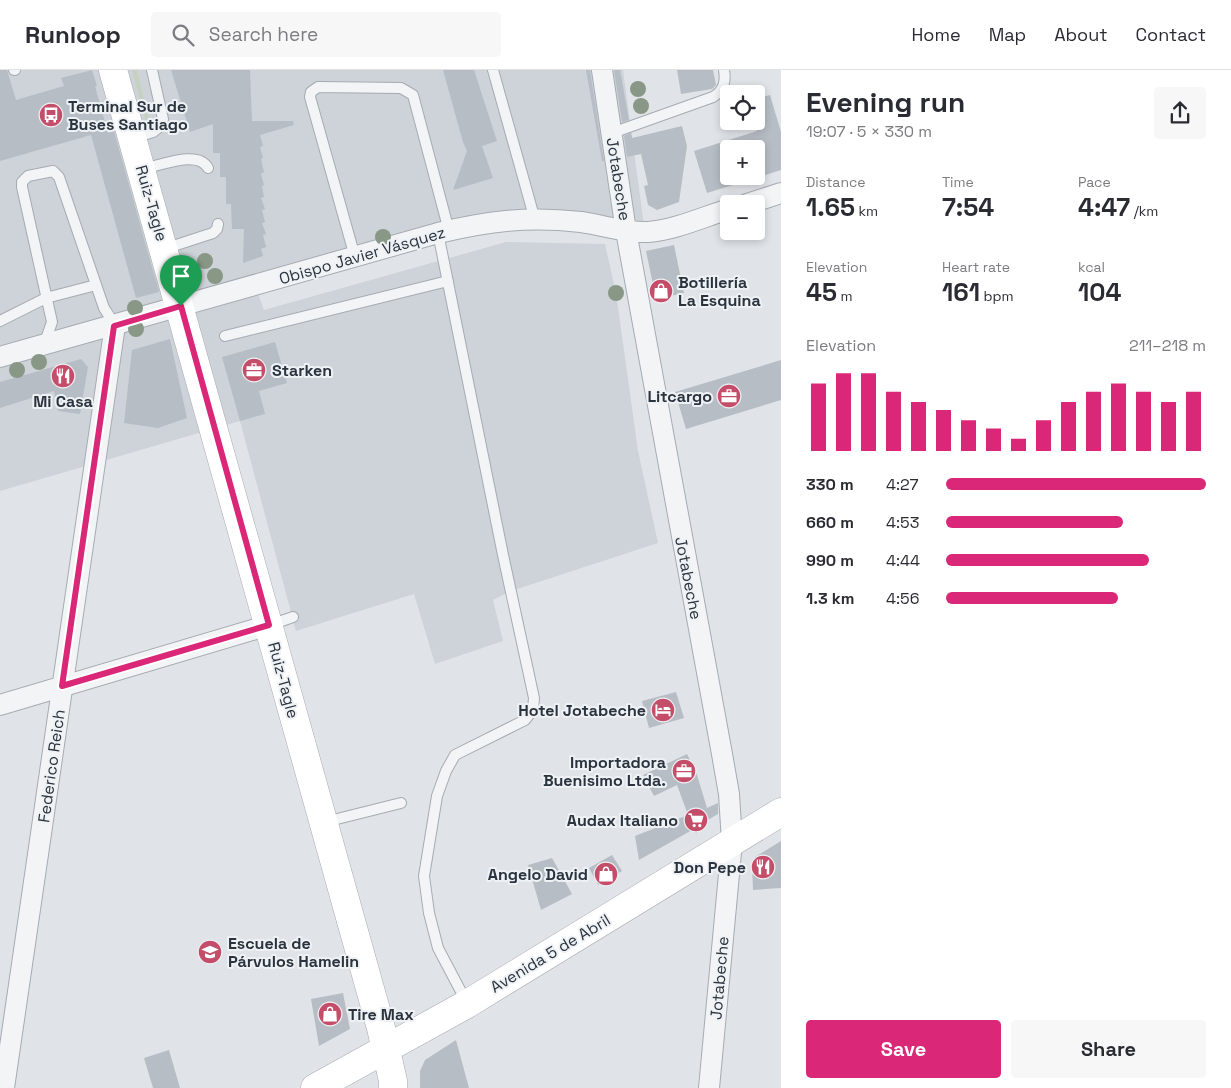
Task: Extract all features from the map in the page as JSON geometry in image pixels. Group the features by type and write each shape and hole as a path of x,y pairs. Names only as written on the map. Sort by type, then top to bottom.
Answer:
{"street":[{"name":"Ruiz-Tagle","path":"113,70 181,306 281,621 324,822 387,1049 393,1088"},
{"name":"Jotabeche","path":"602,70 626,231 730,802 732,842 709,1088"},
{"path":"765,198 781,193"},
{"name":"Obispo Javier Vásquez","path":"0,357 443,232 481,223 535,220 581,222 626,231 651,232 668,229 720,212"},
{"name":"Federico Reich","path":"4,1088 114,326"},
{"path":"0,705 281,621"},
{"name":"Avenida 5 de Abril","path":"315,1088 467,1004 781,812"}],"lane":[{"path":"133,138 152,132 162,125 163,120 152,70"},
{"path":"493,70 535,220"},
{"path":"612,133 713,97 723,87 725,80 724,70"},
{"path":"355,257 310,97 311,92 318,87 401,88 413,95 443,232 448,281 534,698 533,710 525,720 456,755 446,770 437,796 424,876 429,913 438,948 467,1004"},
{"path":"142,169 195,158 206,164 208,168"},
{"path":"44,345 52,322 22,187 24,179 48,171 57,173 59,177 104,308 114,326"},
{"path":"164,249 213,233 217,229 218,224"},
{"path":"225,336 448,281"},
{"path":"0,321 46,298 96,285"},
{"path":"324,822 401,803"}],"shaded area":[{"path":"0,70 623,70 645,233 548,218 255,285 264,310 506,242 605,244 616,293 638,451 658,543 511,591 493,600 503,641 435,664 414,594 296,631 240,421 0,491"}],"green space":[{"path":"132,70 137,70 149,119 145,120"}],"building":[{"path":"0,70 7,70 16,100 64,86 61,78 92,70 108,133 114,131 159,292 136,298 91,135 0,161"},
{"path":"171,70 250,70 252,121 293,121 294,125 260,135 263,146 260,147 264,172 261,174 264,185 262,186 264,197 261,198 265,209 262,210 265,222 262,223 266,234 263,235 266,247 261,249 263,256 243,263 244,229 232,229 231,204 226,204 226,177 220,177 220,153 213,153 213,124 190,132"},
{"path":"443,70 474,70 497,141 482,146 493,178 453,190 467,151"},
{"path":"586,70 590,70 604,161 602,161"},
{"path":"614,70 620,70 629,120 622,122"},
{"path":"677,70 713,70 716,85 712,89 681,94"},
{"path":"770,95 781,132 781,170 765,175 765,140 729,140 765,130 765,96"},
{"path":"682,126 687,146 679,202 657,210 648,205 644,186 648,185 641,154 627,157 624,136 631,133 632,138"},
{"path":"720,143 720,185 733,185 707,193 694,151"},
{"path":"674,245 684,293 656,299 646,251"},
{"path":"170,339 187,418 158,428 124,423 132,350"},
{"name":"Starken","path":"275,342 287,383 259,391 265,414 240,421 222,357"},
{"path":"81,359 88,367 80,414 58,411 54,391 0,408 0,382"},
{"name":"Litcargo","path":"781,360 781,400 686,429 675,392"},
{"name":"Hotel Jotabeche","path":"676,692 684,718 649,728 642,701"},
{"path":"687,754 697,775 707,808 718,803 718,814 701,824 696,834 694,829 639,860 635,836 688,815 677,785 654,796 643,775"},
{"path":"781,841 781,888 753,890 752,866 755,857"},
{"path":"612,855 622,871 598,885 589,868"},
{"path":"552,858 572,894 541,910 528,865"},
{"name":"Tire Max","path":"343,993 350,1029 319,1046 311,999"},
{"path":"456,1040 469,1088 420,1088 420,1071 425,1060"},
{"path":"169,1050 180,1088 153,1088 144,1058"}],"place":[{"name":"Terminal Sur de Buses Santiago","path":"51,115"},
{"name":"Botillería La Esquina","path":"661,291"},
{"name":"Starken","path":"254,370"},
{"name":"Mi Casa","path":"63,376"},
{"name":"Litcargo","path":"729,396"},
{"name":"Hotel Jotabeche","path":"663,710"},
{"name":"Importadora Buenisimo Ltda.","path":"684,771"},
{"name":"Audax Italiano","path":"696,820"},
{"name":"Don Pepe","path":"763,867"},
{"name":"Angelo David","path":"606,874"},
{"name":"Escuela de Párvulos Hamelin","path":"210,952"},
{"name":"Tire Max","path":"330,1014"}],"route":[{"path":"181,306 269,625 62,686 114,326 181,306"}]}
